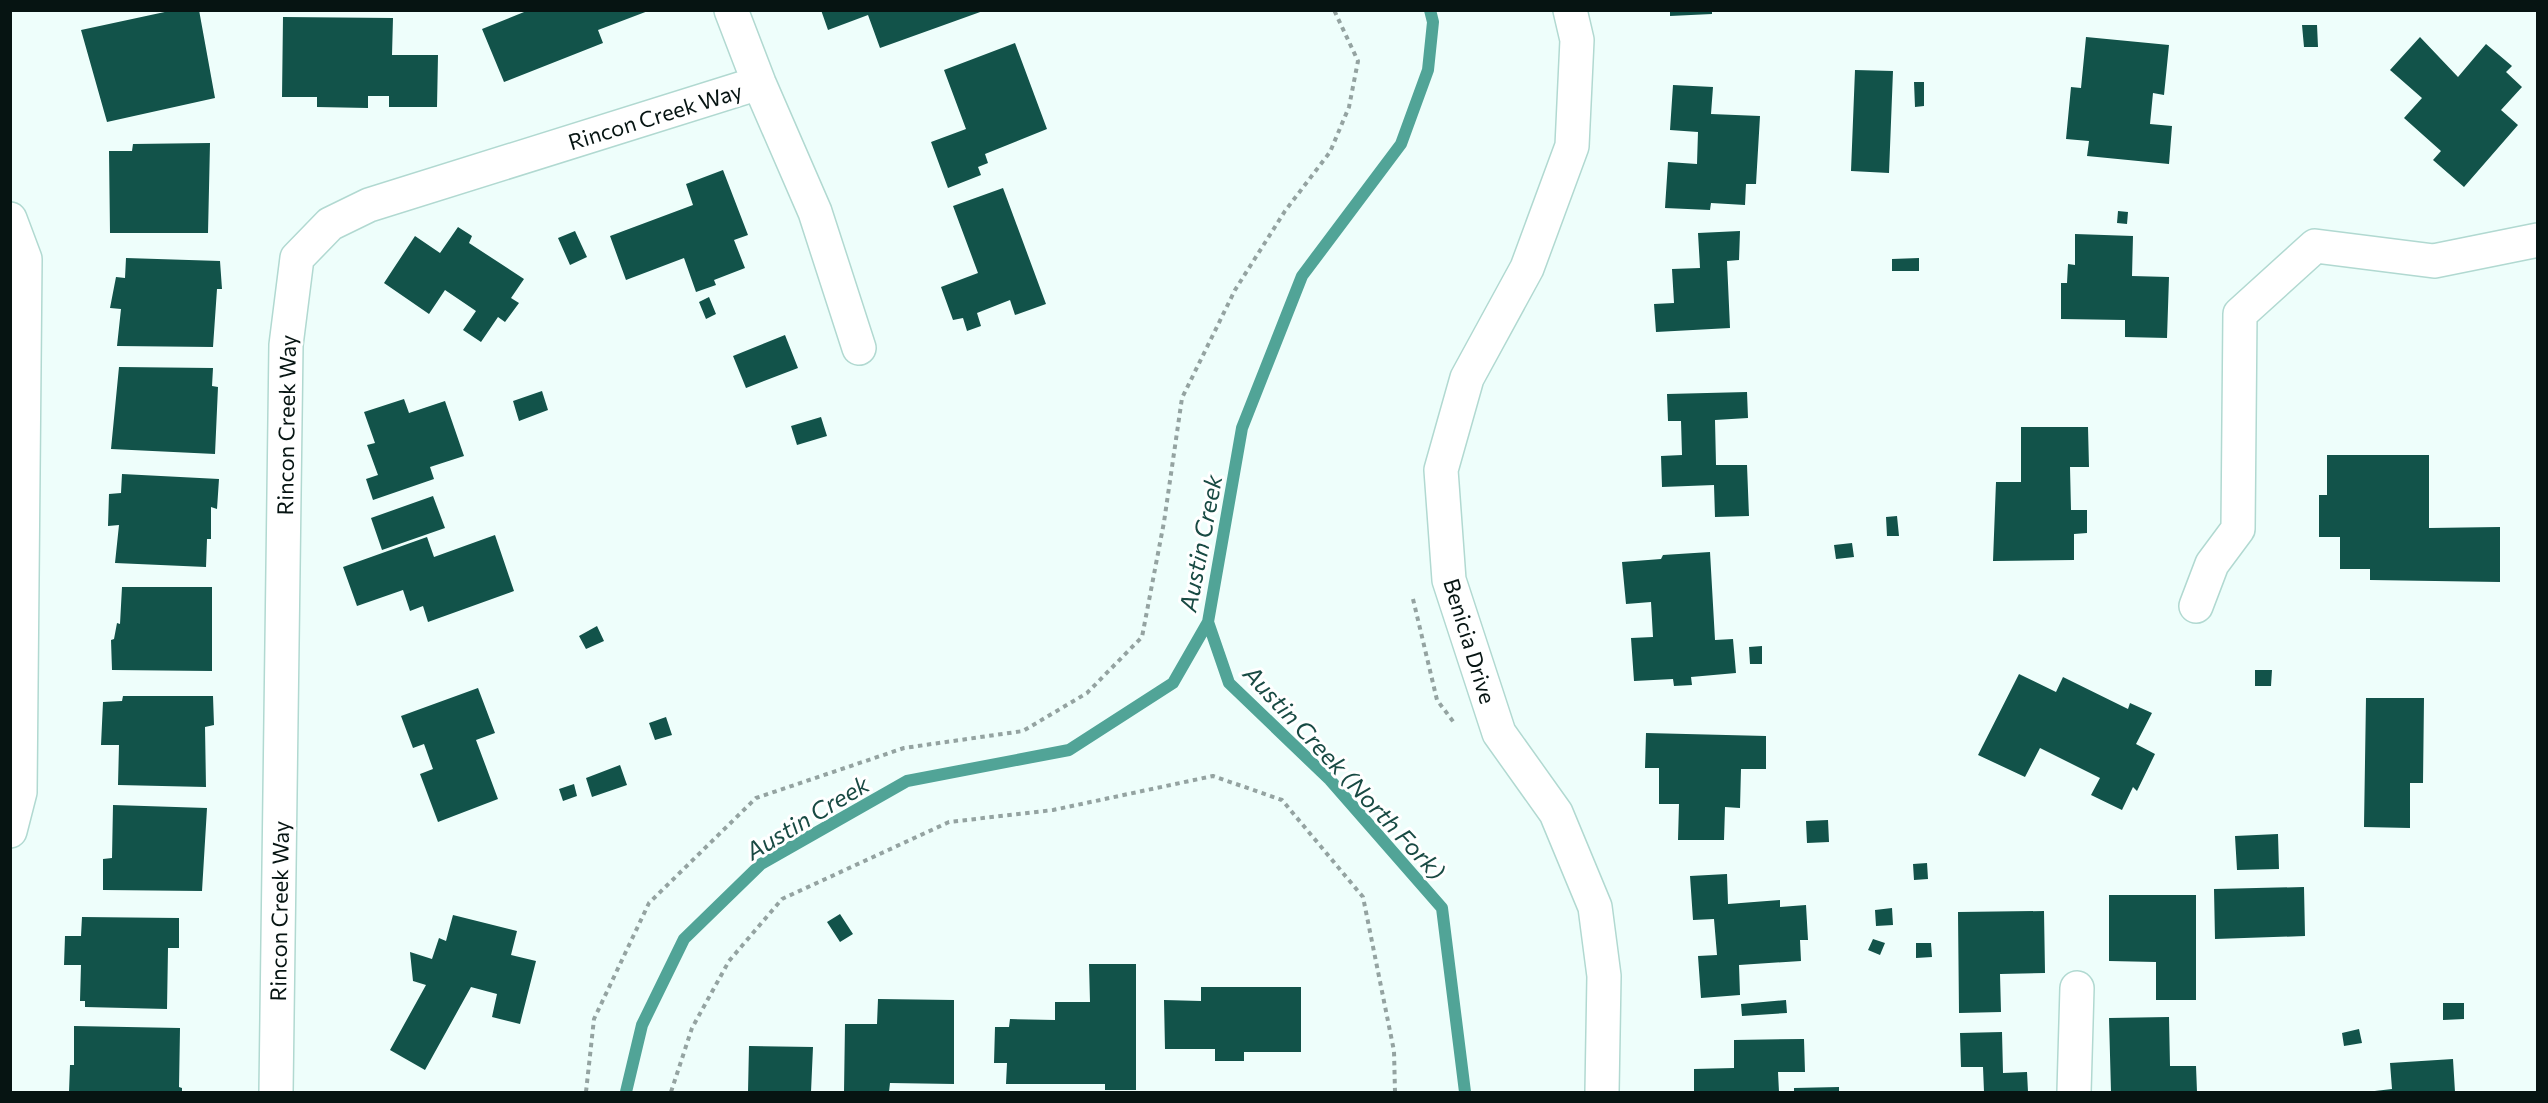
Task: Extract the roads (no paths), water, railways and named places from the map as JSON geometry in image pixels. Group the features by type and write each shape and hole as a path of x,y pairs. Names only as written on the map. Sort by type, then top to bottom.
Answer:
{"street":[{"name":"Rincon Creek Way","path":"731,10 759,83 815,212 859,348"},
{"name":"Benicia Drive","path":"1570,10 1577,40 1572,146 1527,268 1467,378 1441,470 1449,580 1499,733 1556,813 1595,907 1604,976 1602,1092"},
{"name":"Rincon Creek Way","path":"276,1092 286,345 297,258 330,224 369,205 759,83"},
{"path":"10,219 25,259 17,467 20,792 10,831"},
{"path":"2196,606 2212,564 2238,530 2240,314 2315,246 2434,261 2538,240"},
{"path":"2074,1092 2077,988"}],"waterway":[{"name":"Austin Creek","path":"626,1092 642,1025 684,939 761,864 907,781 1069,750 1173,683 1208,622 1242,428 1302,276 1401,144 1428,70 1433,22 1430,10"},
{"name":"Austin Creek (North Fork)","path":"1208,622 1229,683 1330,780 1442,908 1465,1092"}]}
